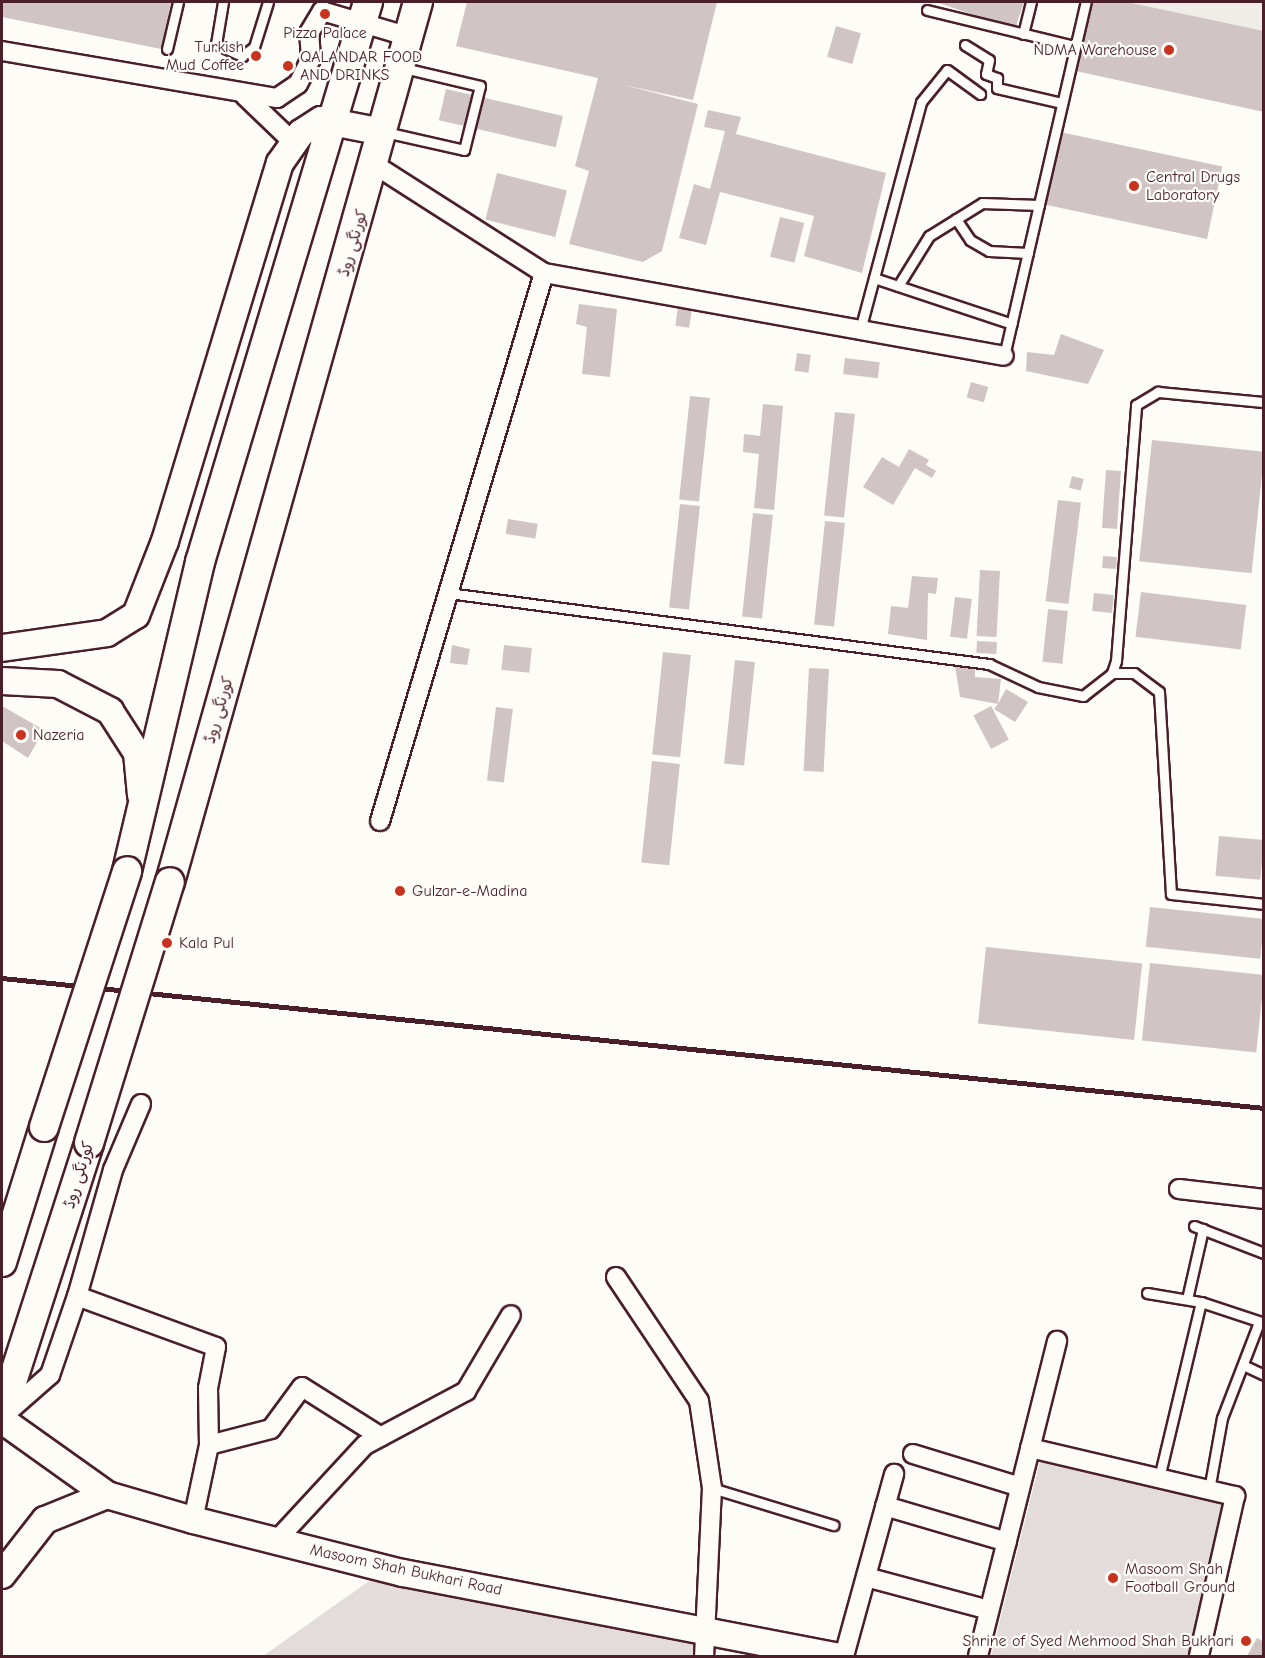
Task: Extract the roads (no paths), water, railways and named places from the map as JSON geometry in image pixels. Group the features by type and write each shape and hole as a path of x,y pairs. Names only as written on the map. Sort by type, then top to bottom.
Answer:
{"main road":[{"name":"کورنگی روڈ","path":"2,1416 170,882 375,165 418,2"},
{"path":"2,1257 127,871 200,562 365,13"}],"street":[{"path":"2,51 245,96 277,98 298,84 311,59 309,33 322,11 365,13 409,37"},
{"path":"245,96 293,142"},
{"path":"2,648 107,633 136,615 165,542 280,163 293,142 308,126 332,120 384,132"},
{"path":"375,165 544,273 1004,356"},
{"path":"380,822 544,273"},
{"path":"2,681 58,684 110,711 137,753 140,817"},
{"path":"2,1416 50,1376 77,1296 113,1170 141,1104"},
{"path":"1179,1190 1263,1199"},
{"path":"616,1277 699,1401 712,1488 704,1656"},
{"path":"77,1296 216,1347 208,1388 209,1445 194,1520"},
{"path":"276,1541 365,1445 466,1391 511,1315"},
{"path":"978,1656 1057,1341"},
{"path":"209,1445 272,1429 302,1387 381,1437"},
{"name":"Masoom Shah Bukhari Road","path":"2,1416 107,1495 194,1520 403,1573 836,1656"},
{"path":"1030,1448 1235,1496 1199,1656"},
{"path":"913,1454 1020,1487"},
{"path":"844,1656 894,1474"},
{"path":"2,1575 45,1520 107,1495"},
{"path":"885,1506 1006,1542"},
{"path":"866,1577 989,1610"}],"lane":[{"path":"167,50 178,2"},
{"path":"223,2 216,44 242,56 254,47 268,2"},
{"path":"1023,34 1031,2"},
{"path":"1004,356 1086,2"},
{"path":"927,10 1075,46"},
{"path":"965,45 989,60 986,74 997,78 996,88 1062,103"},
{"path":"384,132 464,150 467,139 480,86 400,68"},
{"path":"860,330 921,102 947,70 980,94"},
{"path":"898,286 929,236 982,203 1039,205"},
{"path":"956,219 970,240 989,251 1028,253"},
{"path":"874,278 1012,324"},
{"path":"1112,673 1136,405 1158,392 1263,402"},
{"path":"448,593 989,664 1038,687 1083,696 1112,673 1134,673 1147,679 1160,699 1172,894 1263,904"},
{"path":"1187,1299 1199,1227 1263,1253"},
{"path":"1147,1293 1201,1302 1261,1323 1222,1418 1209,1490"},
{"path":"1159,1478 1201,1302"},
{"path":"1243,1365 1263,1375"},
{"path":"712,1488 833,1525"}],"railway":[{"path":"2,978 1264,1108"}],"place":[{"name":"Pizza Palace","path":"325,14"},
{"name":"NDMA Warehouse","path":"1169,50"},
{"name":"Turkish Mud Coffee","path":"256,56"},
{"name":"QALANDAR FOOD AND DRINKS","path":"288,66"},
{"name":"Central Drugs Laboratory","path":"1134,186"},
{"name":"Nazeria","path":"21,735"},
{"name":"Gulzar-e-Madina","path":"400,891"},
{"name":"Kala Pul","path":"167,943"},
{"name":"Masoom Shah Football Ground","path":"1113,1578"},
{"name":"Shrine of Syed Mehmood Shah Bukhari","path":"1246,1641"}]}
